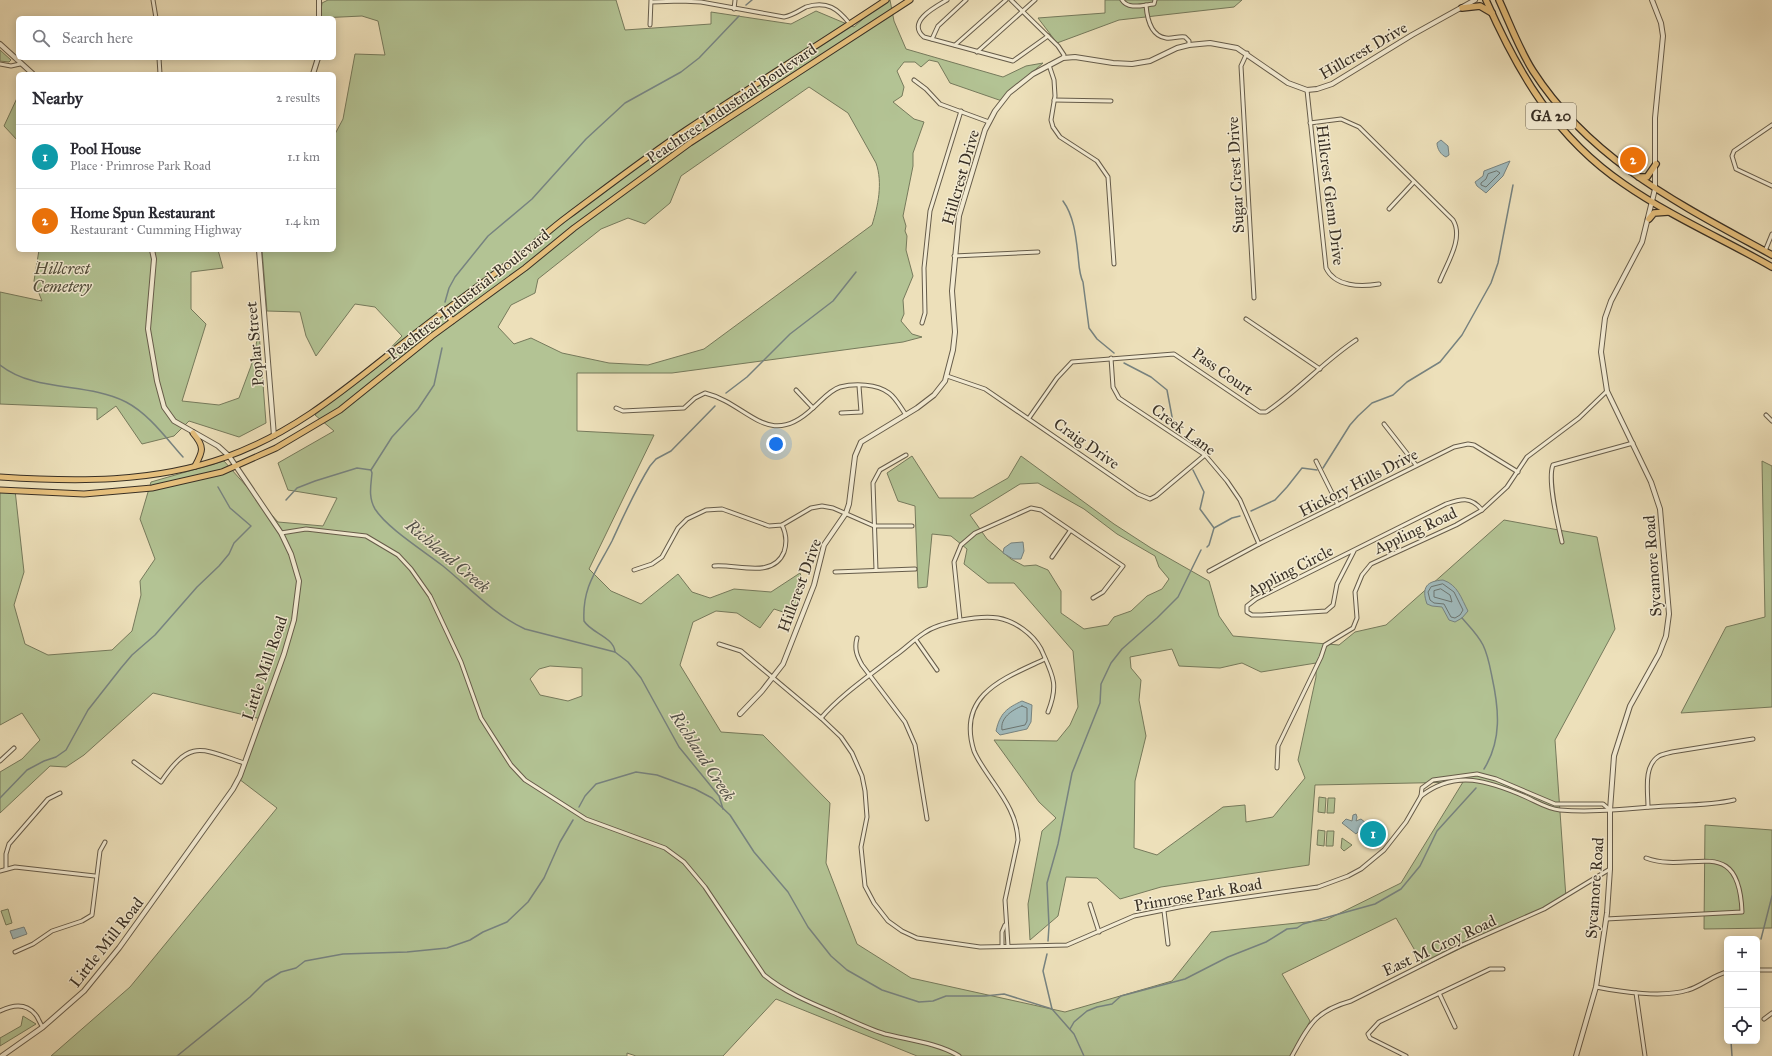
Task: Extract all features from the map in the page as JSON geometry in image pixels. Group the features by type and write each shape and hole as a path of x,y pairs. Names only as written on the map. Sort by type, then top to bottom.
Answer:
{"highway":[{"name":"GA 20","path":"1486,0 1522,74 1540,103 1582,150 1601,167 1651,202 1772,267"},
{"name":"GA 20","path":"1501,2 1523,54 1545,89 1588,137 1611,158 1655,189 1772,255"},
{"path":"1462,8 1480,6 1492,14"},
{"path":"1638,177 1647,177 1656,164"},
{"path":"1648,219 1654,213 1671,213"}],"main road":[{"name":"Peachtree Industrial Boulevard","path":"0,477 69,480 122,480 195,466 229,456 274,436 333,400 445,310 517,258 566,217 683,132 886,0"},
{"name":"Peachtree Industrial Boulevard","path":"0,490 84,494 124,492 171,485 222,472 276,448 340,410 452,321 525,268 574,228 690,143 910,0"},
{"path":"445,310 452,321"},
{"path":"194,433 201,443 202,454 195,466"}],"street":[{"path":"153,0 156,16"},
{"path":"319,0 319,16"},
{"path":"650,25 652,1 681,0 784,16 795,15 816,3 826,2 837,8 850,24"},
{"path":"734,9 735,0"},
{"path":"947,0 925,14 920,21 917,27 919,33 924,37 1013,61 1048,36"},
{"path":"932,39 938,26 966,0"},
{"path":"955,45 1006,0"},
{"path":"1011,0 1058,46 1064,55 1063,58"},
{"path":"977,52 1035,0"},
{"path":"1122,0 1124,4 1130,6 1154,4 1155,0"},
{"name":"Hillcrest Drive","path":"740,714 784,664 814,585 824,545 846,513 857,449 861,442 906,415 934,395 947,376 953,350 955,332 952,291 954,256 959,216 980,144 989,122 1009,93 1049,64 1063,58 1075,57 1113,63 1132,64 1150,60 1177,48 1189,45 1227,45 1247,53 1288,83 1307,90 1316,89 1332,84 1412,35 1475,0"},
{"name":"Sycamore Road","path":"1576,1056 1596,987 1606,920 1610,869 1610,810 1614,756 1630,706 1659,654 1666,636 1669,614 1660,509 1651,482 1607,391 1601,352 1605,318 1617,289 1642,242 1655,189 1655,118 1663,36 1661,23 1652,1"},
{"path":"1146,5 1152,30 1158,36 1170,38 1185,37 1189,41 1189,45"},
{"path":"0,44 30,72"},
{"name":"Sugar Crest Drive","path":"1247,53 1241,66 1254,298"},
{"path":"159,60 160,72"},
{"path":"314,72 317,60"},
{"path":"0,64 11,66 20,64"},
{"path":"1049,64 1054,80 1054,100 1051,120 1053,127 1060,137 1097,161 1108,177 1114,264"},
{"path":"914,80 926,89 940,104 989,122"},
{"name":"Hillcrest Glenn Drive","path":"1307,90 1326,268 1335,280 1344,284 1379,284"},
{"path":"1054,100 1111,101"},
{"path":"922,323 926,313 924,268 930,211 961,112"},
{"path":"1310,123 1341,119 1359,127 1456,225 1456,239 1440,281"},
{"path":"1772,125 1734,151 1732,156 1736,169 1772,186"},
{"path":"1389,209 1414,182"},
{"path":"1765,251 1772,234"},
{"name":"Little Mill Road","path":"2,1056 43,1028 84,991 119,948 233,789 240,776 284,654 298,599 299,581 291,554 281,533 229,456 218,446 174,421 164,407 157,381 148,329 154,259 152,252"},
{"name":"Poplar Street","path":"259,252 274,436"},
{"path":"954,256 1038,252"},
{"path":"1246,319 1320,369"},
{"name":"Pass Court","path":"1029,418 1072,362 1174,354 1260,412 1266,412 1344,348 1356,340"},
{"name":"Creek Lane","path":"1111,358 1113,387 1119,398 1205,455 1227,481 1240,500 1259,544"},
{"name":"Craig Drive","path":"947,376 985,389 1138,494 1150,499 1156,496 1205,455"},
{"path":"616,408 623,411 684,408 695,398 706,393 737,407 763,424 774,426 795,423 831,392 840,387 859,386 879,387 890,393 906,415"},
{"path":"841,413 861,412 859,386"},
{"path":"796,390 813,408"},
{"name":"Appling Road","path":"1277,768 1278,746 1321,657 1325,645 1353,628 1357,618 1355,592 1366,570 1371,564 1456,526 1482,510 1507,487 1528,457 1579,418 1607,391"},
{"path":"1766,414 1772,422"},
{"path":"1384,424 1416,465"},
{"path":"1562,542 1554,498 1551,471 1553,465 1633,443"},
{"name":"Hickory Hills Drive","path":"1209,571 1259,544 1454,447 1468,444 1474,445 1518,472"},
{"path":"876,570 873,483 880,470 906,456"},
{"path":"1316,461 1338,505"},
{"name":"Appling Circle","path":"1354,551 1337,584 1333,606 1326,611 1268,615 1252,615 1247,612 1247,606 1256,599 1446,504 1462,499 1472,501 1482,510"},
{"path":"634,570 652,564 662,557 678,528 687,519 706,510 722,508 769,526 782,525 811,508 822,506 846,513 874,526 912,526"},
{"path":"960,620 954,562 957,551 965,540 982,530 1031,508 1041,510 1124,566 1103,592 1093,598"},
{"path":"714,566 727,565 760,569 772,566 782,558 785,548 786,537 782,525"},
{"path":"281,533 306,529 366,536 398,555 411,569 430,596 461,662 481,718 511,765 525,780 586,819 665,848 684,862 705,887 764,975 796,997 857,1024 883,1033 941,1049 959,1056"},
{"path":"1052,557 1070,531"},
{"path":"835,572 914,569"},
{"path":"822,718 841,697 916,640 924,632 943,624 960,620 997,618 1011,623 1036,640 1045,658 1055,686 1054,696 1048,712"},
{"path":"857,638 857,655 912,734 927,819"},
{"path":"916,640 938,670"},
{"name":"Primrose Park Road","path":"719,644 741,651 822,718 845,742 852,753 862,776 865,791 867,817 860,847 865,886 874,903 888,921 902,931 917,938 980,947 1068,945 1134,916 1184,906 1318,887 1348,876 1361,869 1384,850 1406,822 1421,796 1432,787 1445,782 1477,780 1497,784 1545,806 1559,810 1610,810"},
{"path":"1008,946 1005,925 1005,900 1018,840 1017,830 1010,808 974,752 970,731 971,723 979,700 996,682 1045,658"},
{"path":"1648,807 1648,775 1652,765 1659,756 1672,752 1753,739"},
{"path":"0,761 14,748"},
{"path":"134,762 161,782 175,762 187,753 194,751 208,751 244,763"},
{"name":"Primrose Park Road","path":"1421,796 1422,788 1433,780 1458,775 1478,774 1496,779 1555,804 1603,804 1610,810"},
{"path":"6,869 6,854 9,844 48,799 60,793"},
{"path":"1610,810 1734,800"},
{"path":"15,952 33,944 52,931 82,921 92,915 95,876 100,851 105,842"},
{"path":"1606,920 1742,912 1739,883 1733,872 1723,865 1712,860 1657,862 1646,858"},
{"path":"0,871 15,867 95,876"},
{"name":"East M Croy Road","path":"1292,1056 1310,1026 1320,1014 1333,1006 1351,1001 1460,946 1544,909 1610,869"},
{"path":"1090,904 1099,932"},
{"path":"1164,911 1168,944"},
{"path":"1002,946 1002,932 1005,925"},
{"path":"1406,1056 1376,1042 1368,1034 1380,1022 1439,993 1490,969 1503,968"},
{"path":"1760,970 1772,970"},
{"path":"1596,987 1636,993 1689,990 1716,975 1724,973"},
{"path":"1439,993 1455,1027"},
{"path":"1636,993 1645,1056"},
{"path":"0,1011 11,1006 18,1005 29,1009 35,1013 43,1028"},
{"path":"1764,1019 1772,1012"}],"green space":[{"path":"328,0 616,0 625,30 711,24 711,12 791,24 816,11 854,27 884,0 890,0 894,21 906,49 1003,77 1026,66 1043,63 1005,96 1002,101 950,83 938,62 929,60 921,67 915,62 904,62 897,71 904,87 902,96 893,102 914,119 924,122 913,153 913,166 903,216 907,236 906,250 913,276 903,300 904,314 901,321 912,334 922,337 903,342 672,373 577,373 577,431 654,435 589,569 611,591 641,604 678,574 692,592 710,598 734,589 771,592 800,573 804,585 792,615 774,609 760,628 737,613 716,611 693,622 680,665 721,732 763,735 830,803 826,863 857,944 911,978 1065,1012 1172,981 1211,932 1326,920 1401,883 1463,782 1315,785 1309,865 1161,887 1120,899 1097,878 1066,877 1058,916 1030,940 1028,904 1042,831 1056,818 1039,802 994,740 1057,741 1070,725 1078,707 1073,651 1014,583 988,583 964,564 967,549 951,536 932,534 927,587 918,588 915,506 898,501 887,473 912,456 939,498 973,498 1008,478 1021,456 1114,524 1151,548 1209,581 1219,616 1233,636 1339,645 1355,632 1386,625 1504,520 1597,537 1615,629 1555,740 1566,898 1424,966 1396,918 1282,974 1310,1021 1292,1056 917,1056 776,999 723,1056 636,1056 627,1053 627,1056 51,1056 130,987 277,808 239,779 261,719 153,693 84,755 66,767 50,766 0,813 0,772 22,759 40,740 22,713 0,725 0,490 15,490 24,572 14,605 25,644 48,655 112,650 132,631 141,595 140,581 155,559 140,519 151,482 224,461 278,522 323,526 337,498 288,490 278,463 334,431 315,415 380,359 402,336 375,307 355,304 316,356 306,336 300,312 267,311 262,252 336,252 336,132 343,119 355,54 385,55 378,21 362,16 336,17 336,16 320,16 322,3","holes":["809,87 848,113 876,163 879,178 879,194 872,225 704,349 648,365 609,363 562,353 531,338 514,344 498,327 511,305 535,293 538,279 601,229 628,218 645,224 670,203 681,176","1038,483 1084,509 1117,534 1155,556 1159,567 1169,579 1162,589 1147,596 1131,611 1114,617 1108,625 1084,629 1061,613 1061,591 1048,570 1036,565 1024,566 1011,559 987,539 970,515 1020,484","1172,649 1179,666 1220,668 1242,663 1261,672 1316,663 1316,677 1298,760 1305,778 1273,817 1246,822 1245,805 1223,807 1157,855 1134,848 1135,781 1146,736 1139,700 1141,680 1131,668 1130,657","550,666 582,668 582,696 568,701 540,695 530,679 539,669"]},
{"path":"1105,0 1242,0 1234,7 1119,20 1057,43 1038,18 1105,13"},
{"path":"0,50 11,60 9,62 0,61"},
{"path":"16,100 16,139 4,126"},
{"name":"Hillcrest Cemetery","path":"39,252 219,252 223,268 191,272 191,309 206,324 182,401 219,405 239,398 251,366 259,332 266,423 239,437 189,421 174,436 142,444 116,406 97,420 97,408 0,404 0,292 42,301 34,281"},
{"path":"1762,461 1772,466 1772,707 1681,713 1726,627 1765,617"},
{"path":"1319,797 1326,798 1325,813 1318,812"},
{"path":"1328,798 1335,798 1334,813 1327,813"},
{"path":"1705,825 1772,830 1772,928 1704,929"},
{"path":"1318,830 1325,831 1324,846 1317,845"},
{"path":"1327,831 1334,831 1333,846 1326,846"},
{"path":"1342,838 1352,845 1344,851 1341,848"},
{"path":"8,909 12,923 6,925 1,911"},
{"path":"23,1016 36,1024 0,1046 0,1038 21,1026"}],"water":[{"path":"1441,140 1448,146 1449,155 1446,157 1441,153 1438,147 1437,143"},
{"path":"1510,161 1503,176 1486,193 1477,186 1475,182 1483,176 1484,171"},
{"path":"1023,542 1024,551 1021,559 1013,559 1003,553 1004,548 1011,543"},
{"path":"1443,580 1448,582 1456,589 1468,611 1462,618 1455,622 1449,620 1442,607 1427,604 1425,598 1425,589 1429,584"},
{"path":"1022,701 1032,705 1031,722 1027,729 1000,735 996,731 1002,715 1012,706"},
{"path":"1356,814 1356,821 1361,819 1366,823 1356,834 1342,823 1346,819 1352,821 1353,815"},
{"path":"24,927 27,934 13,939 10,931"}],"waterway":[{"path":"746,5 752,0"},
{"path":"445,302 449,288 455,277 488,236 532,199 586,139 625,103 681,72 699,58 739,16"},
{"path":"1323,468 1350,425 1358,416 1372,403 1393,395 1407,382 1440,362 1462,335 1491,283 1498,263 1513,185"},
{"path":"1063,201 1070,213 1074,227 1089,328 1097,339 1114,353"},
{"path":"726,393 747,377 790,334 833,301 856,272"},
{"path":"371,470 392,437 418,409 434,385 442,348"},
{"path":"1124,363 1151,377 1167,390 1173,422"},
{"path":"0,365 14,374 29,380 95,392 126,402 150,420 183,457"},
{"path":"615,652 611,643 587,625 584,621 585,598 588,588 650,466 656,459 671,451 715,406"},
{"name":"Richland Creek","path":"286,500 297,488 315,481 357,468 371,470"},
{"path":"1251,511 1275,500 1302,468 1317,470"},
{"name":"Richland Creek","path":"371,470 371,500 375,509 388,524 443,566 502,616 525,629 615,652 628,662 641,678 679,747 719,796 723,809"},
{"path":"1193,470 1204,492 1200,509 1214,528"},
{"name":"Richland Creek","path":"0,798 27,770 44,761 56,757 66,750 88,710 121,668 132,655 155,635 197,587 219,566 229,554 234,543 251,526 230,508 218,487"},
{"path":"1207,547 1214,528 1232,518 1240,516"},
{"path":"1048,941 1049,926 1047,883 1058,844 1072,773 1100,703 1101,684 1111,663 1122,649 1178,597 1201,550"},
{"path":"1462,618 1476,634 1485,649 1490,665 1496,701 1496,736 1494,747 1484,769"},
{"name":"Richland Creek","path":"579,807 585,796 596,784 636,772 657,775 695,789 712,798 730,815 754,852 788,892 808,927 831,956 847,970 882,990 919,1002 933,1001 946,996 985,996 1004,994 1052,1009 1074,1034 1084,1056"},
{"path":"1070,1029 1074,1022 1087,1011 1112,1004 1121,996 1185,979 1228,957 1266,942 1287,929 1297,928 1303,924 1375,904 1401,889 1420,866 1437,831 1476,788"},
{"path":"177,1056 250,997 265,982 281,972 296,968 305,961 343,954 407,952 447,948 470,940 483,932 507,922 528,902 544,878 560,842 573,820"},
{"path":"1761,939 1772,896"},
{"path":"1047,954 1043,971 1052,1009"},
{"path":"1731,1044 1732,1056"}],"place":[{"name":"Home Spun Restaurant","path":"1633,160"},
{"name":"Pool House","path":"1373,834"}]}
